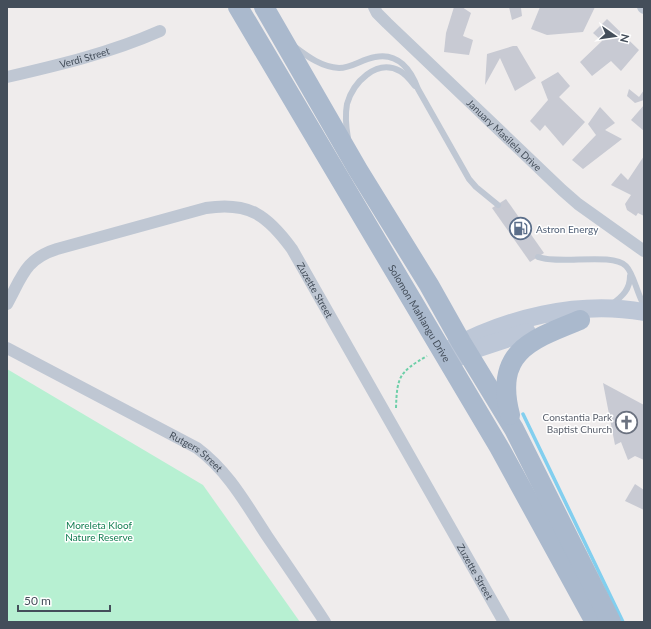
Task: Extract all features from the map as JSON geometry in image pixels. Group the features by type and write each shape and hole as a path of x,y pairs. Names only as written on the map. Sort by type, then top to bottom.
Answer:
{"main road":[{"name":"Solomon Mahlangu Drive","path":"238,7 499,447 595,622"},
{"name":"Solomon Mahlangu Drive","path":"264,7 358,170 429,285 464,347 514,429 611,622"},
{"path":"464,347 491,330 534,317 566,311 606,308 644,312"},
{"path":"445,354 464,347 545,326 580,320 631,319 644,321"},
{"path":"514,429 505,390 506,378 512,361 522,348 536,339 580,320"}],"street":[{"name":"January Masilela Drive","path":"374,7 377,13 387,23 562,190 578,204 644,252"},
{"name":"Verdi Street","path":"7,77 91,57 129,44 160,31"},
{"name":"Zuzette Street","path":"7,304 29,264 37,257 51,250 222,206 238,207 261,216 273,225 292,249 504,622"},
{"name":"Rutgers Street","path":"7,348 197,448 212,459 224,472 245,502 325,622"}],"lane":[{"path":"278,30 309,57 325,66 340,68 351,66 375,57 398,60 406,66 412,74 418,89 469,179 476,187 498,205"},
{"path":"358,170 352,155 346,124 347,105 353,89 361,79 374,71 385,68 393,68 401,72 418,89"},
{"path":"538,257 552,260 613,260 626,266 644,305"},
{"path":"606,308 625,294 630,280 630,272"}],"path":[{"path":"396,413 397,384 409,366 445,354"}],"green space":[{"name":"Moreleta Kloof Nature Reserve","path":"7,369 203,485 300,622 7,622"}],"building":[{"path":"454,7 462,7 471,13 463,36 473,40 469,55 444,52 446,33"},
{"path":"509,7 523,7 521,8 522,16 512,20"},
{"path":"540,7 595,7 583,32 547,35 531,29"},
{"path":"607,19 639,50 621,71 611,61 592,76 580,62 602,41 593,33"},
{"path":"517,46 536,78 515,91 500,58 485,85 487,54"},
{"path":"558,72 570,86 559,97 585,122 563,146 545,125 540,131 530,121 548,100 541,82"},
{"path":"629,89 639,97 644,90 644,100 635,103 627,96"},
{"path":"644,105 644,131 631,120"},
{"path":"600,107 615,123 605,130 622,139 583,169 572,160 596,135 588,124"},
{"path":"644,156 644,216 638,213 636,216 627,210 625,204 631,195 611,185 621,173 628,180"},
{"path":"506,199 544,253 530,262 492,208"},
{"name":"Constantia Park Baptist Church","path":"603,383 644,405 644,460 635,456 628,460 621,442 615,445"},
{"path":"635,484 644,490 644,510 625,501"}],"waterway":[{"path":"523,414 623,622"}],"place":[{"name":"Astron Energy","path":"521,229"},
{"name":"Constantia Park Baptist Church","path":"627,423"}]}
